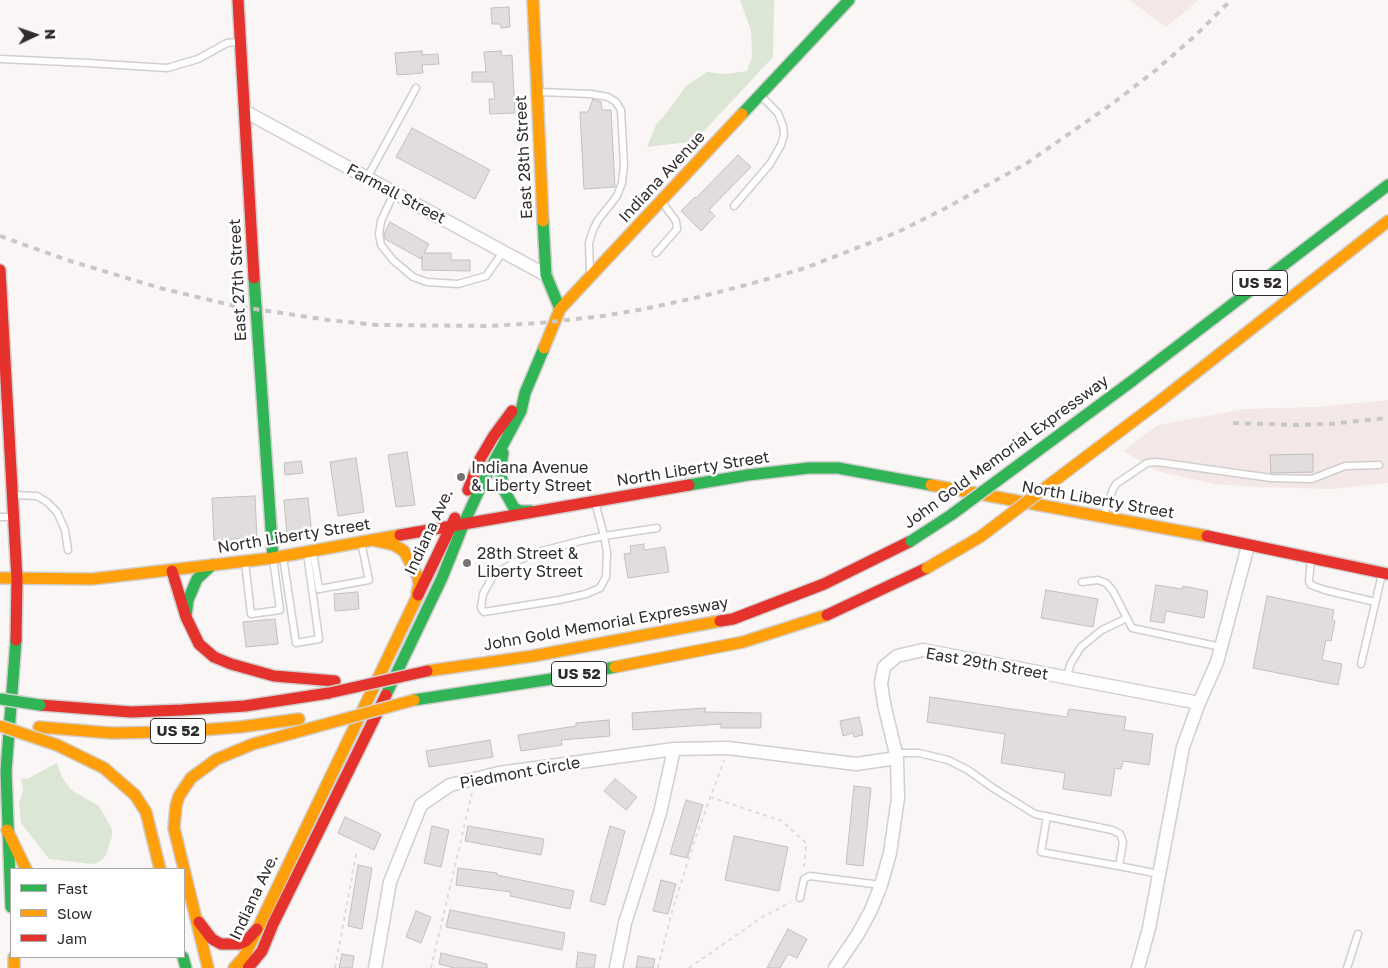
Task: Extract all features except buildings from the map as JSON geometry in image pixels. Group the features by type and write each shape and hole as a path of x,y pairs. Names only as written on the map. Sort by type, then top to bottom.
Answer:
{"main road":[{"name":"East 27th Street","path":"238,0 256,310 278,557"},
{"name":"East 28th Street","path":"533,0 546,275 560,309"},
{"name":"Indiana Avenue","path":"525,393 560,309 849,0"},
{"name":"John Gold Memorial Expressway","path":"0,698 40,705 131,712 245,706 329,693 427,671 533,656 733,619 824,584 911,541 951,515 1132,381 1388,185"},
{"name":"US 52","path":"0,721 39,733 175,732 316,722 414,700 566,677 743,642 836,612 927,568 980,537 1160,401 1388,221"},
{"path":"0,270 1,322 17,579 16,635 6,771 10,888"},
{"name":"Indiana Ave.","path":"248,968 262,951 416,634 446,570 464,523 482,484 521,411 525,393"},
{"name":"Indiana Ave.","path":"234,968 244,957 452,525 480,459 506,417 516,407 525,393"},
{"path":"507,438 500,470 504,490 514,508 520,511 541,510"},
{"name":"North Liberty Street","path":"0,578 92,579 278,557 452,525 748,475 809,468 838,468 1210,537 1385,574"},
{"path":"366,541 386,542 404,552 418,577 419,585 414,603"},
{"path":"186,617 188,600 197,579 212,565"},
{"path":"172,570 186,617 199,644 214,657 231,664 274,676 335,681 427,671"},
{"path":"184,868 174,828 176,806 184,786 197,772 217,759 316,722"},
{"path":"0,726 39,733 57,746 104,768 124,784 135,795 146,812 160,868"},
{"path":"7,830 26,868"},
{"path":"146,860 150,831"},
{"path":"185,872 208,968"},
{"path":"197,919 208,935 221,944 239,944 250,937 257,929"}],"street":[{"name":"Farmall Street","path":"246,112 546,275"},
{"path":"1138,968 1149,928 1183,747 1217,662 1248,546"},
{"name":"East 29th Street","path":"835,968 858,934 871,910 881,885 890,853 898,798 896,755 881,683 884,667 897,656 923,650 1199,703"},
{"name":"Piedmont Circle","path":"375,968 390,882 422,805 450,785 499,773 674,749 728,748 856,764 896,755"},
{"path":"616,968 624,923 660,813 674,749"}],"lane":[{"path":"0,59 88,62 167,68 198,59 228,43 241,42"},
{"path":"366,178 416,88"},
{"path":"537,92 591,94 608,97 616,102 621,110 624,165 622,183 617,196 598,220 593,230 590,243 590,278"},
{"path":"734,206 770,164 781,145 784,135 778,113 760,96"},
{"path":"394,193 381,221 379,234 381,245 393,260 413,277 426,282 458,284 486,276 503,252"},
{"path":"656,253 677,229 676,221 661,201"},
{"path":"1103,518 1116,484 1148,463 1157,462 1271,478 1312,479 1345,466 1379,465"},
{"path":"12,495 37,496 47,502 57,512 66,530 68,550"},
{"path":"595,501 604,536 608,566 606,578 600,588 577,596 484,612 481,608 483,594 493,576 513,562 538,552 604,536 657,528"},
{"path":"0,517 14,517"},
{"path":"310,551 319,589 369,580 366,541"},
{"path":"278,557 296,643 319,639 310,551"},
{"path":"244,561 251,614 280,610 278,557"},
{"path":"1312,559 1309,581 1311,585 1375,602"},
{"path":"1361,664 1375,602 1385,574"},
{"path":"1082,582 1098,580 1106,583 1113,591 1132,628 1221,647"},
{"path":"1066,678 1070,663 1081,647 1102,630 1127,618"},
{"path":"896,755 919,753 948,760 968,770 993,788 1036,814 1112,830 1120,834 1122,842 1119,866"},
{"path":"1047,816 1041,852 1159,874"},
{"path":"800,898 804,879 810,876 881,885"},
{"path":"1347,968 1358,934"}],"path":[{"path":"658,968 671,915 728,748"},
{"path":"431,968 475,779"},
{"path":"710,797 773,817 782,821 795,832 806,842 804,879"},
{"path":"335,968 357,850"},
{"path":"690,968 761,918 800,898"}],"shaded area":[{"path":"1130,0 1199,0 1166,27"},
{"path":"1388,400 1388,483 1333,489 1214,484 1157,471 1123,451 1158,425 1244,409 1316,407"}],"green space":[{"path":"740,0 774,0 773,57 704,131 689,142 647,147 656,125 686,86 707,72 725,74 747,71 752,57 751,30"},
{"path":"57,763 62,777 68,786 74,792 99,806 112,829 112,836 106,855 97,863 49,859 21,823 19,804 23,790 21,778 27,779"}],"railway":[{"path":"0,236 67,260 160,288 235,306 328,320 377,325 489,326 540,323 644,309 699,297 805,268 898,232 946,208 1027,163 1112,104 1156,70 1196,35 1231,0"},
{"path":"1233,423 1329,424 1388,418"}],"traffic: fast":[{"path":"742,114 849,0"},
{"path":"1132,381 1388,185"},
{"path":"543,221 546,275 560,309"},
{"path":"254,278 273,558"},
{"path":"386,695 442,578 482,484 521,411 525,393 544,348"},
{"path":"911,541 951,515 1132,381"},
{"path":"503,453 500,470 504,490 514,508 520,511 531,511"},
{"path":"689,485 748,475 809,468 838,468 931,485"},
{"path":"186,616 188,600 197,579 212,565"},
{"path":"10,880 6,771 16,640"},
{"path":"414,700 565,677 615,667"},
{"path":"0,699 40,705"},
{"path":"183,958 186,968"}],"traffic: slow":[{"path":"533,0 543,221"},
{"path":"544,348 560,309 742,114"},
{"path":"1160,401 1388,221"},
{"path":"927,568 980,537 1160,401"},
{"path":"931,485 1207,536"},
{"path":"0,578 92,579 273,558 400,535"},
{"path":"376,541 394,545 404,551 418,577 417,593"},
{"path":"234,968 244,957 418,595"},
{"path":"615,667 743,642 827,615"},
{"path":"427,671 533,656 720,621"},
{"path":"315,727 414,700"},
{"path":"39,727 111,733 175,732 240,727 299,719"},
{"path":"0,726 39,739"},
{"path":"184,868 174,828 179,796 191,778 217,759 253,744 315,727"},
{"path":"39,739 57,745 104,768 135,795 146,812 160,868"},
{"path":"7,830 26,868"},
{"path":"185,873 208,968"},
{"path":"14,958 14,968"}],"traffic: jam":[{"path":"238,0 254,278"},
{"path":"0,270 17,579 16,640"},
{"path":"468,490 480,459 512,411"},
{"path":"400,535 689,485"},
{"path":"418,595 455,518"},
{"path":"1207,536 1388,574"},
{"path":"720,621 733,619 824,584 911,541"},
{"path":"827,615 927,568"},
{"path":"172,571 186,617 199,644 214,657 231,664 274,676 335,681"},
{"path":"329,693 427,671"},
{"path":"40,705 131,712 182,710 245,706 329,693"},
{"path":"248,968 262,951 273,924 386,695"},
{"path":"199,922 212,939 221,944 239,944 246,941 257,929"}],"place":[{"name":"Indiana Avenue & Liberty Street","path":"461,477"},
{"name":"28th Street & Liberty Street","path":"467,563"}]}
